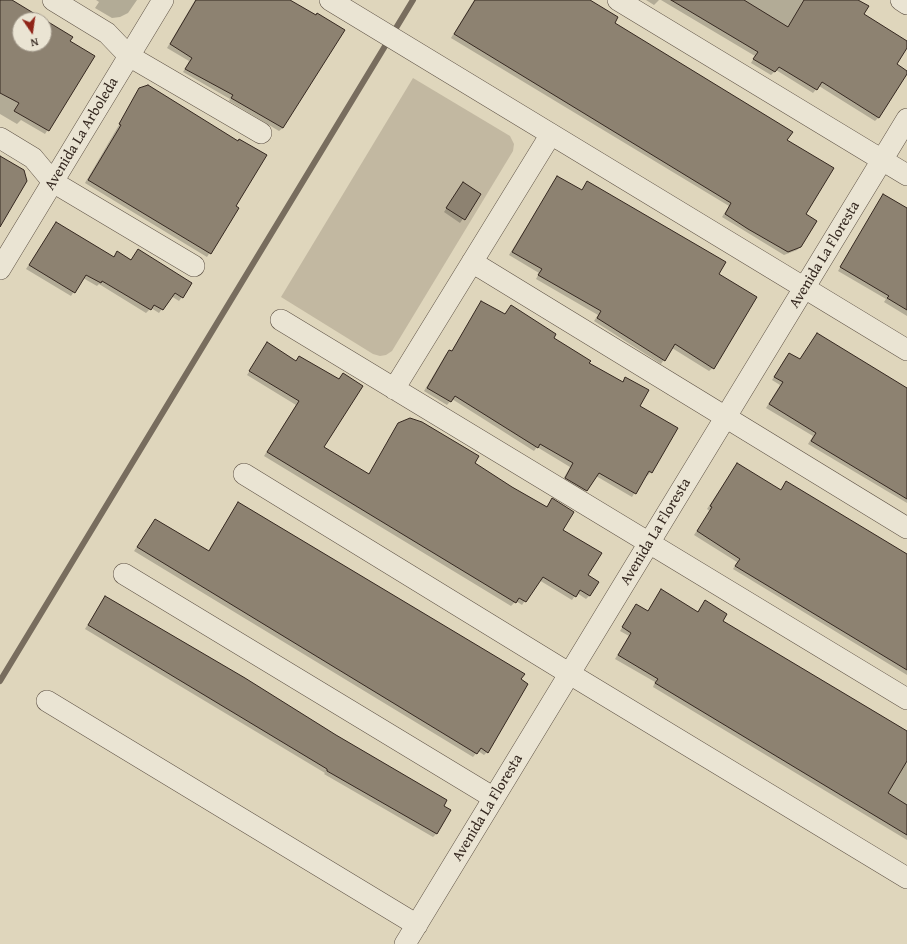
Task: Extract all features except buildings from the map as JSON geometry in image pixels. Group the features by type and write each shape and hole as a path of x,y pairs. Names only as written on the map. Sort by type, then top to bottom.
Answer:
{"street":[{"path":"53,0 107,33 129,56 261,133"},
{"name":"Avenida La Arboleda","path":"0,269 164,0"},
{"path":"330,0 907,350"},
{"path":"618,0 907,175"},
{"path":"901,0 907,4"},
{"name":"Avenida La Floresta","path":"405,944 907,119"},
{"path":"394,389 551,134"},
{"path":"0,138 33,158 53,182 194,266"},
{"path":"472,262 907,528"},
{"path":"280,320 907,699"},
{"path":"244,474 907,878"},
{"path":"124,574 494,798"},
{"path":"47,701 417,925"}],"shaded area":[{"path":"413,78 510,136 514,144 513,151 392,351 386,355 380,356 373,354 281,297"}],"waterway":[{"path":"0,681 413,0"}]}
